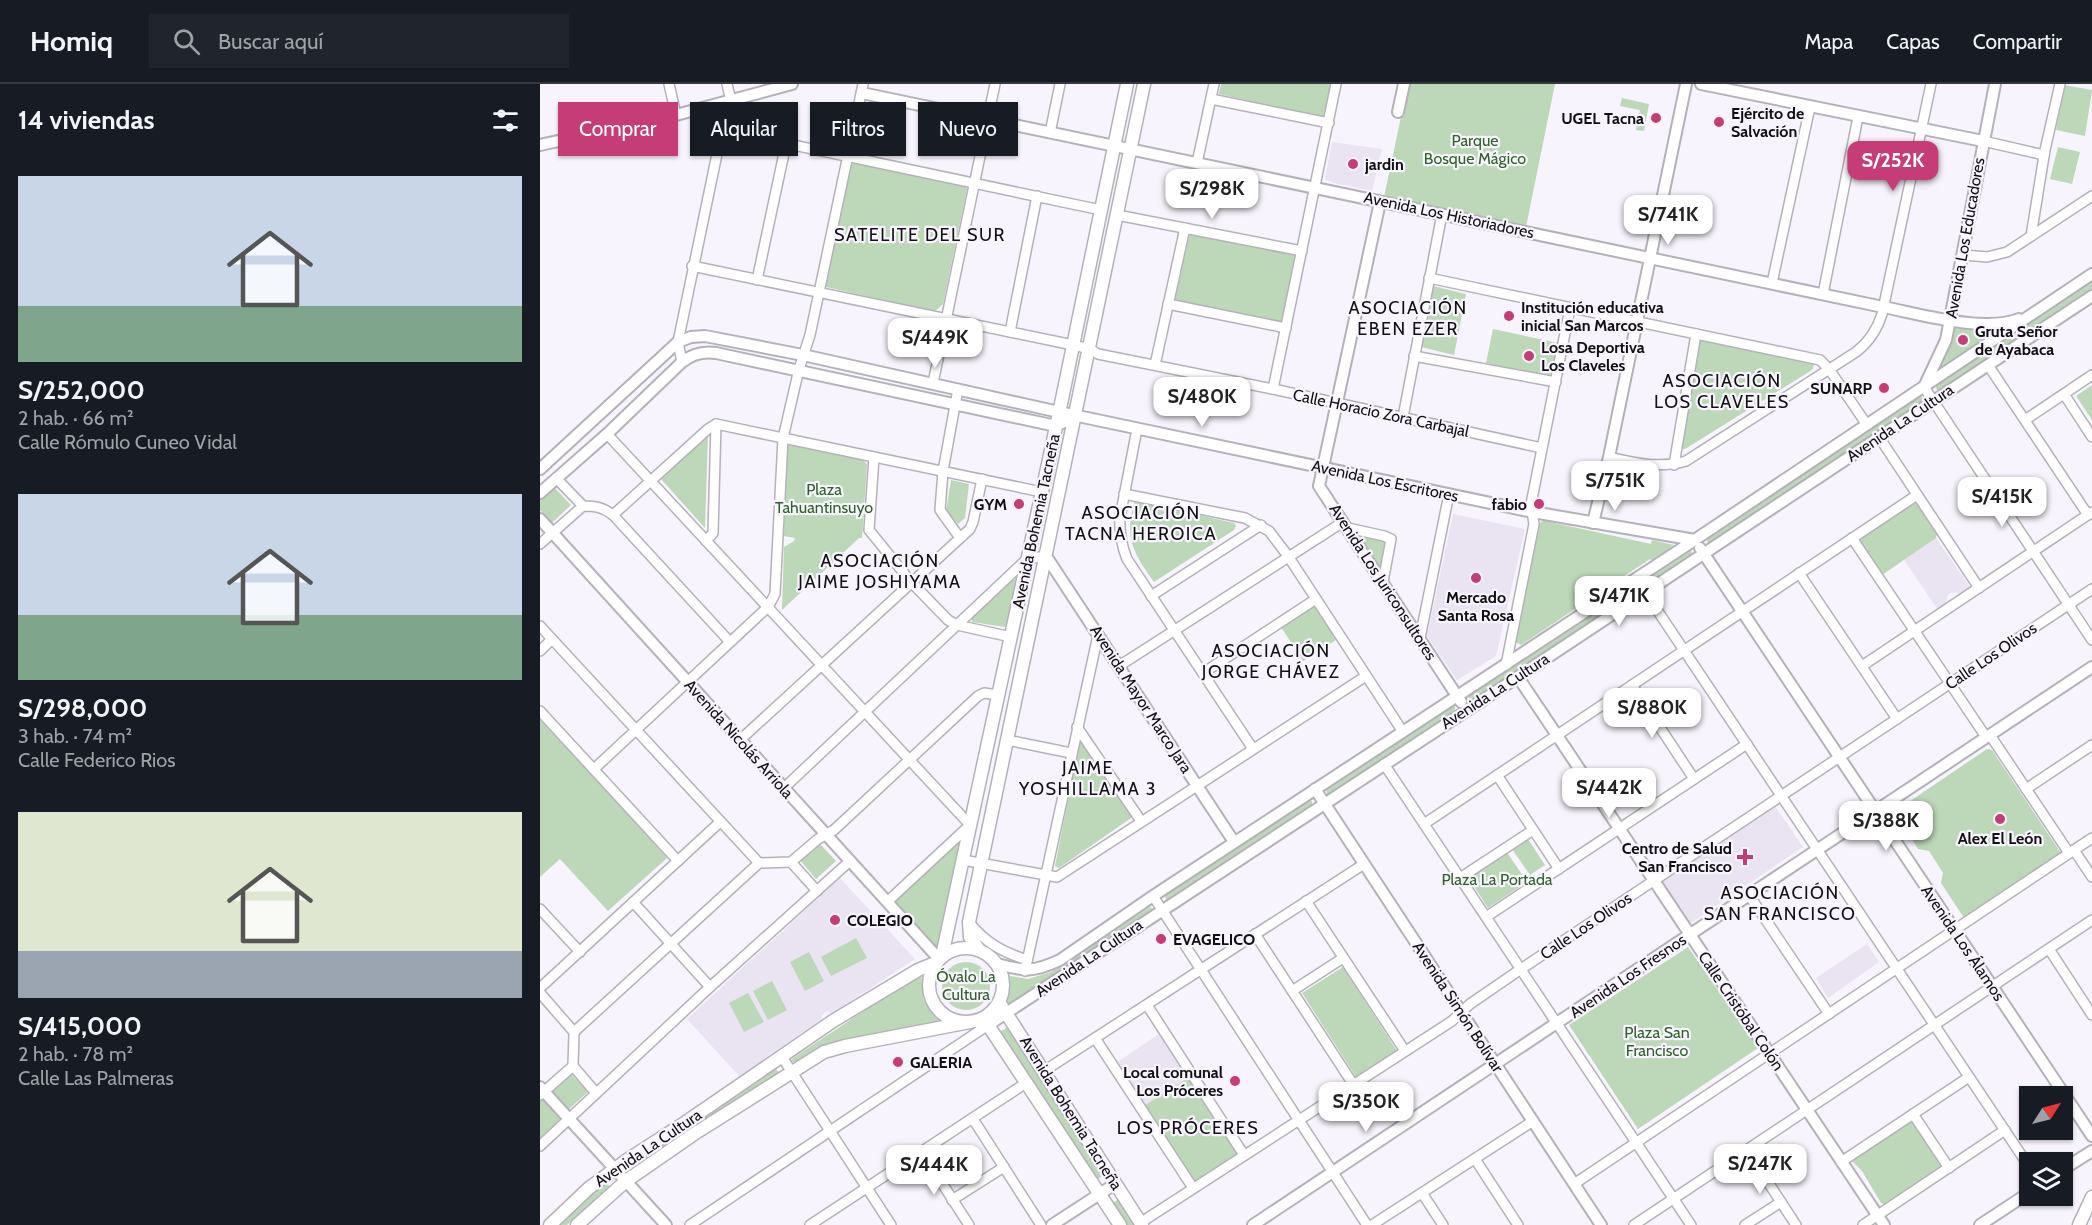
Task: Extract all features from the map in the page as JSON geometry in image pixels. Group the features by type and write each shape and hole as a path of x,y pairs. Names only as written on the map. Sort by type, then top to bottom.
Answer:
{"main road":[{"name":"Avenida Bohemia Tacneña","path":"938,959 963,860 1127,84"},
{"name":"Avenida Bohemia Tacneña","path":"969,922 1144,84"},
{"path":"969,922 970,937 979,950 997,964 1003,983 999,1002 993,1011 978,1023 958,1022 938,1010 931,1000 928,988 929,976 938,959 950,951 959,948 979,950"},
{"name":"Avenida La Cultura","path":"550,1225 589,1188 615,1168 833,1022 938,959"},
{"name":"Avenida Bohemia Tacneña","path":"999,1002 1141,1224"},
{"name":"Avenida Bohemia Tacneña","path":"978,1023 1026,1083 1120,1225"},
{"name":"Avenida La Cultura","path":"577,1225 626,1181 694,1134 791,1072 834,1048 978,1023"},
{"path":"686,1122 694,1134"},
{"path":"2079,1225 2092,1197"}],"street":[{"path":"669,84 673,102"},
{"path":"727,84 731,101"},
{"path":"678,114 792,84"},
{"path":"992,102 995,84"},
{"path":"1050,133 1060,84"},
{"path":"1197,163 1214,84"},
{"path":"1273,389 1336,84"},
{"path":"1398,112 1404,84"},
{"path":"1593,523 1609,457 1686,84"},
{"path":"1701,84 2044,155"},
{"path":"1609,457 1640,464 1674,465 1695,457 1867,342 1880,322 1930,84"},
{"name":"Avenida Los Educadores","path":"1924,387 1942,350 1951,319 1995,84"},
{"path":"2031,236 2044,155 2060,84"},
{"path":"594,769 768,607 775,594 783,438 798,369 810,335 862,89"},
{"name":"Avenida Los Historiadores","path":"862,89 918,103"},
{"path":"1211,99 1329,123"},
{"path":"1772,283 1810,107"},
{"path":"1823,294 1858,117"},
{"name":"Avenida Los Historiadores","path":"1018,126 1883,307 1978,324 2004,323 2036,312"},
{"path":"540,146 558,142"},
{"path":"798,147 1101,210"},
{"path":"682,362 678,342 716,156"},
{"path":"757,280 783,156"},
{"path":"933,383 981,156"},
{"path":"1010,332 1037,196"},
{"path":"1964,255 1987,257 2017,247 2092,196"},
{"name":"Avenida Los Juriconsultores","path":"1380,202 1319,486 1467,711"},
{"path":"1403,417 1442,214"},
{"path":"1117,215 1302,251"},
{"path":"1155,365 1185,228"},
{"name":"Calle Horacio Zora Carbajal","path":"692,266 1073,345 1090,349 1098,354 1273,389 1542,448"},
{"name":"Avenida La Cultura","path":"997,964 1043,968 1060,960 1234,842 1458,697 2092,274"},
{"path":"1429,278 1820,360 1829,369 1867,425"},
{"name":"Avenida La Cultura","path":"978,1023 1007,1013 2092,296"},
{"path":"1168,304 1286,328"},
{"path":"1506,665 1534,524 1531,504 1570,308"},
{"path":"1674,465 1696,334"},
{"name":"Avenida Los Escritores","path":"678,342 691,337 705,336 803,355 1076,416 1533,512 1695,540"},
{"path":"540,469 678,342"},
{"path":"540,493 607,434 682,362 692,355 710,352 1056,426 1076,416"},
{"path":"1414,356 1556,382"},
{"path":"1862,666 2090,514 1988,365"},
{"path":"2025,420 2092,375"},
{"path":"1924,387 2092,639"},
{"path":"958,389 943,471 940,510 960,538"},
{"path":"2064,394 2092,437"},
{"path":"706,541 713,533 716,424"},
{"path":"613,514 716,424 1042,492"},
{"path":"1137,429 1119,531 1126,559 1253,749"},
{"path":"607,434 970,825 887,902"},
{"path":"1879,437 1979,588"},
{"path":"874,457 869,530 912,583 948,620 957,625 1011,637"},
{"path":"556,478 583,506 598,507 613,514 730,642"},
{"path":"740,740 972,526 982,479"},
{"path":"1124,494 1245,518 1261,525 1276,539 1288,556 1403,732"},
{"path":"1420,638 1449,494"},
{"path":"1424,824 1917,495"},
{"path":"540,544 583,506"},
{"name":"Avenida Nicolás Arriola","path":"540,519 938,959"},
{"path":"1151,596 1261,525"},
{"path":"1119,666 1288,556 1346,525 1391,539 1383,582"},
{"path":"1852,538 1950,684 2092,877"},
{"name":"Avenida Los Álamos","path":"1695,540 2092,1136"},
{"path":"784,788 1027,559 1046,556"},
{"name":"Avenida Mayor Marco Jara","path":"1046,556 1234,842"},
{"path":"1799,573 1897,719"},
{"name":"Calle Los Olivos","path":"1141,1224 1353,1084 1452,1022 1462,1012 1521,969 2092,589"},
{"path":"1646,592 2019,1152"},
{"path":"1203,673 1316,599"},
{"path":"540,626 759,863"},
{"path":"969,922 989,944 1026,966 1098,635"},
{"path":"540,651 552,639"},
{"name":"Avenida Los Fresnos","path":"1252,1225 2092,667"},
{"path":"963,860 982,862 1046,877 1057,877 1366,676"},
{"name":"Calle Cristóbal Colón","path":"1518,677 1880,1220"},
{"path":"1632,685 1694,779"},
{"path":"574,1032 759,863 791,862 834,830 978,696 984,693 998,695"},
{"path":"540,711 678,861"},
{"path":"1077,727 1141,821"},
{"path":"1007,740 1071,753"},
{"path":"1486,917 1746,744"},
{"path":"2026,789 2092,745"},
{"path":"1384,764 1691,1225"},
{"path":"1497,775 1559,869"},
{"name":"Avenida Simón Bolívar","path":"1315,789 1601,1225"},
{"path":"597,1093 573,1066 574,1032 540,991 720,822"},
{"path":"1460,878 1533,830"},
{"path":"1574,1184 2092,838"},
{"path":"540,1146 710,987 850,861"},
{"path":"791,862 817,891"},
{"path":"1044,1071 1364,864"},
{"path":"1749,895 1829,1014"},
{"path":"1153,896 1367,1225"},
{"path":"1306,901 1405,1051"},
{"path":"633,902 710,987"},
{"path":"540,909 580,952"},
{"path":"1634,1225 2092,920"},
{"path":"1255,934 1353,1084"},
{"path":"2049,949 2092,1015"},
{"path":"1292,991 1343,958"},
{"path":"1147,1005 1244,1155"},
{"path":"690,1225 830,1131 978,1023"},
{"path":"1095,1038 1193,1188"},
{"path":"782,1057 891,1225"},
{"path":"573,1066 541,1091 666,1225"},
{"path":"1841,1162 1969,1077"},
{"path":"813,1224 1026,1083"},
{"path":"1913,1114 1949,1168"},
{"path":"973,1119 1041,1225"},
{"path":"1372,1225 1533,1121"},
{"path":"1863,1225 1880,1220 1949,1168 2004,1131"},
{"path":"1747,1150 1796,1225"},
{"path":"2073,1163 2092,1150"},
{"path":"922,1152 969,1225"},
{"path":"1475,1159 1518,1225"},
{"path":"952,1200 1004,1167"},
{"path":"1052,1225 1115,1184"},
{"path":"1422,1193 1443,1225"},
{"path":"1980,1225 2019,1199"},
{"path":"1745,1225 1781,1202"}],"shaded area":[{"name":"jardin","path":"1332,142 1382,149 1372,191 1325,179"},
{"name":"Mercado Santa Rosa","path":"1453,514 1525,529 1496,656 1457,680 1427,636"},
{"path":"1936,538 1970,587 1960,594 1950,593 1946,603 1938,610 1904,560"},
{"name":"Centro de Salud San Francisco","path":"1775,806 1803,847 1691,923 1662,882"},
{"path":"840,878 915,959 831,1014 827,1011 822,1015 822,1019 739,1076 687,1019"},
{"path":"1867,944 1879,962 1828,998 1816,978"},
{"path":"1159,1034 1188,1077 1145,1105 1116,1063"}],"green space":[{"path":"1221,84 1332,84 1324,118 1219,94"},
{"name":"Parque Bosque Mágico","path":"1408,84 1555,84 1526,227 1384,197"},
{"path":"2064,85 2092,90 2085,136 2056,130"},
{"path":"1622,98 1649,104 1644,131 1636,130 1640,110 1620,106"},
{"path":"2058,147 2080,152 2072,184 2050,179"},
{"path":"853,161 964,184 967,189 943,304 934,312 822,286 848,163"},
{"path":"1190,232 1298,255 1284,322 1175,300"},
{"path":"2092,282 2092,290 1939,391 1937,390 1935,386"},
{"path":"1433,286 1466,294 1454,355 1421,347"},
{"path":"1956,328 1994,332 1993,337 1943,369 1939,367 1953,330"},
{"path":"1493,329 1558,343 1552,373 1548,376 1486,363"},
{"path":"1702,337 1811,360 1814,365 1812,370 1685,449 1680,449 1696,340"},
{"path":"2092,385 2092,420 2076,396"},
{"path":"1919,397 1923,397 1923,403 1710,543 1707,542 1706,537"},
{"path":"708,435 705,528 661,479"},
{"name":"Plaza Tahuantinsuyo","path":"789,444 864,460 867,465 862,538 859,538 782,610 784,547 795,538 784,536 786,448"},
{"path":"951,480 969,484 965,518 958,524 946,511"},
{"path":"553,486 571,505 552,523 540,510 540,498"},
{"path":"1135,501 1234,523 1236,526 1234,530 1154,582 1132,544 1130,525"},
{"path":"1912,502 1916,502 1937,533 1936,538 1882,575 1857,539"},
{"path":"1550,518 1550,522 1651,544 1652,540 1674,545 1653,561 1650,559 1521,645 1516,642 1516,636 1540,523"},
{"path":"1362,535 1385,540 1382,565 1380,566 1360,537"},
{"path":"1688,548 1691,549 1692,554 1472,701 1469,700 1468,695"},
{"path":"1013,579 1017,580 1008,624 1005,627 972,622 971,617"},
{"path":"1314,601 1339,638 1303,661 1279,624"},
{"path":"1451,706 1455,706 1455,712 1330,795 1327,794 1326,789"},
{"path":"540,716 667,858 608,911 560,859 540,877"},
{"path":"1080,740 1134,816 1059,868 1055,866"},
{"path":"1987,749 1992,750 2061,853 2060,856 1964,918 1941,883 1943,873 1929,851 1918,849 1894,812"},
{"path":"1308,801 1312,801 1312,806 1166,901 1165,896"},
{"path":"959,836 964,837 937,947 896,905 894,898"},
{"path":"1528,839 1545,865 1530,875 1512,849"},
{"path":"818,842 836,861 816,879 799,859"},
{"name":"Plaza La Portada","path":"1506,851 1527,882 1488,908 1468,877"},
{"path":"1150,907 1153,909 1152,912 1007,1006 1010,976 1028,979 1051,972"},
{"path":"856,938 867,958 831,976 821,957"},
{"name":"Plaza San Francisco","path":"1688,947 1758,1048 1638,1129 1569,1025"},
{"path":"809,952 824,981 805,991 790,962"},
{"name":"Óvalo La Cultura","path":"961,962 971,962 983,969 990,981 990,991 983,1003 971,1010 961,1010 946,999 942,991 942,981 953,966"},
{"path":"1343,967 1397,1051 1356,1077 1302,993"},
{"path":"921,973 924,1001 942,1022 884,1035 834,1042 797,1063 791,1061 793,1058"},
{"path":"772,981 787,1010 768,1020 753,991"},
{"path":"748,993 764,1022 744,1032 729,1003"},
{"path":"1008,1027 1105,1174 1098,1179 1000,1032"},
{"path":"776,1068 780,1075 696,1128 692,1121"},
{"path":"570,1073 588,1092 569,1109 552,1090"},
{"path":"1189,1077 1240,1153 1193,1183 1142,1107"},
{"path":"541,1097 561,1120 540,1138 540,1099"},
{"path":"1910,1121 1941,1166 1884,1204 1881,1203 1862,1171 1852,1161 1853,1158"},
{"path":"675,1132 678,1139 633,1167 630,1161"},
{"path":"605,1180 610,1187 567,1225 554,1225"},
{"path":"1120,1198 1138,1225 1127,1225 1113,1203"}],"place":[{"name":"UGEL Tacna","path":"1656,118"},
{"name":"Ejército de Salvación","path":"1719,122"},
{"name":"jardin","path":"1353,164"},
{"name":"Institución educativa inicial San Marcos","path":"1509,316"},
{"name":"Gruta Señor de Ayabaca","path":"1963,340"},
{"name":"Losa Deportiva Los Claveles","path":"1529,356"},
{"name":"SUNARP","path":"1884,388"},
{"name":"GYM","path":"1019,504"},
{"name":"fabio","path":"1539,504"},
{"name":"Mercado Santa Rosa","path":"1476,578"},
{"name":"Alex El León","path":"2000,819"},
{"name":"Centro de Salud San Francisco","path":"1745,857"},
{"name":"COLEGIO","path":"835,920"},
{"name":"EVAGELICO","path":"1161,939"},
{"name":"GALERIA","path":"898,1062"},
{"name":"Local comunal Los Próceres","path":"1235,1081"}],"district":[{"name":"SATELITE DEL SUR","path":"920,235"},
{"name":"ASOCIACIÓN EBEN EZER","path":"1408,318"},
{"name":"ASOCIACIÓN LOS CLAVELES","path":"1722,391"},
{"name":"ASOCIACIÓN TACNA HEROICA","path":"1141,523"},
{"name":"ASOCIACIÓN JAIME JOSHIYAMA","path":"880,571"},
{"name":"ASOCIACIÓN JORGE CHÁVEZ","path":"1271,661"},
{"name":"JAIME YOSHILLAMA 3","path":"1088,778"},
{"name":"ASOCIACIÓN SAN FRANCISCO","path":"1780,903"},
{"name":"LOS PRÓCERES","path":"1188,1128"}]}
